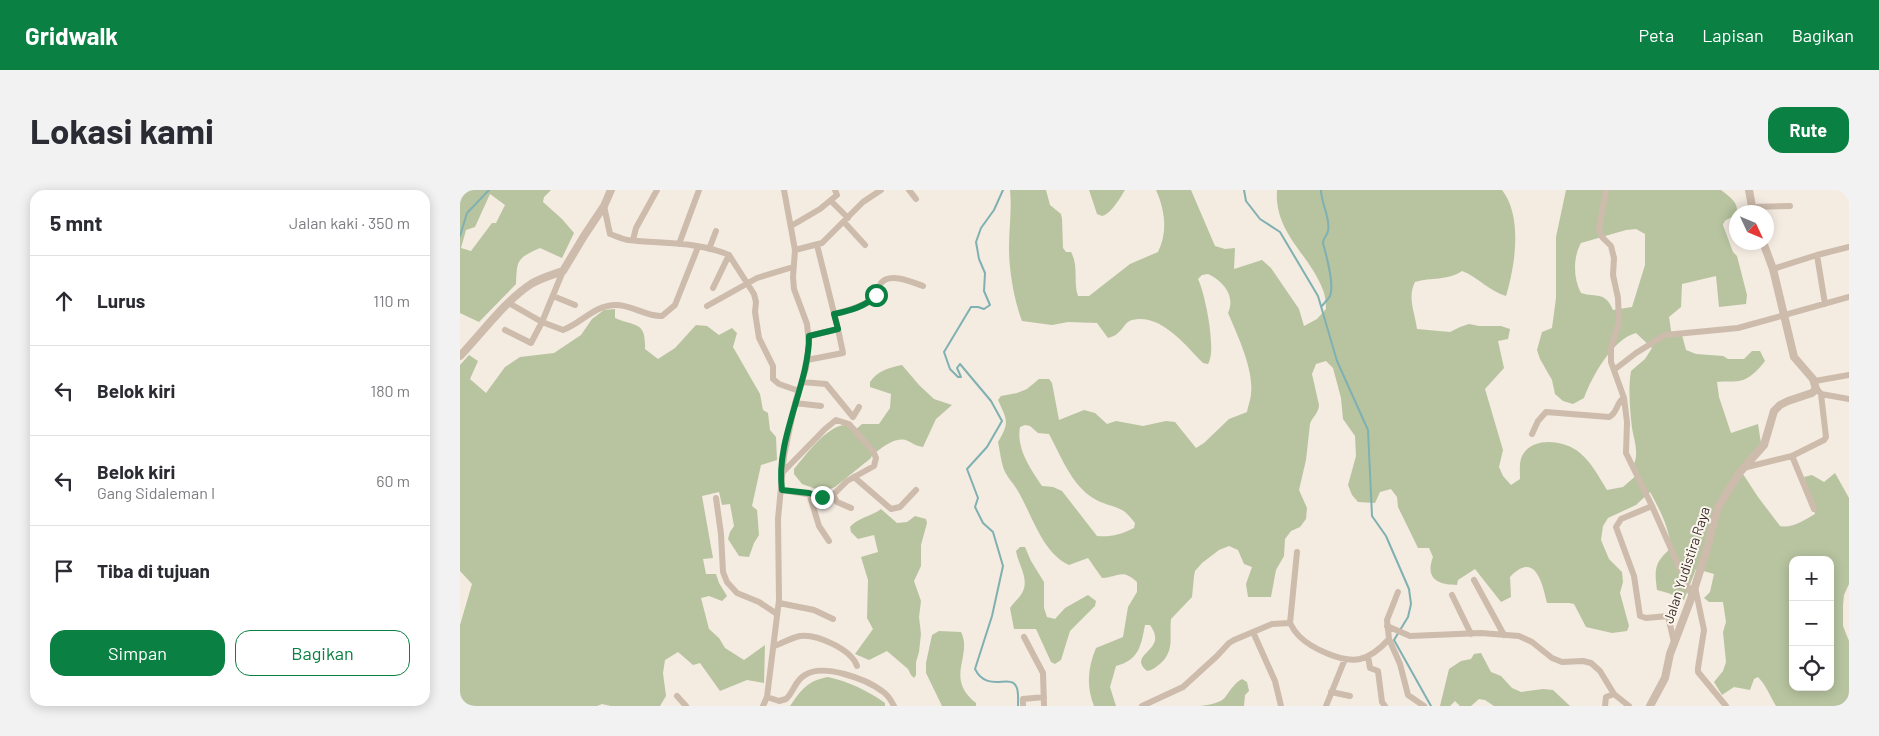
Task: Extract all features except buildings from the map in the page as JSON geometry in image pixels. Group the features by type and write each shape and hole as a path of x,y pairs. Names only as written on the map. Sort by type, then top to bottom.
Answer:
{"street":[{"path":"505,330 531,343 542,322 563,271 612,190"},
{"path":"633,240 636,228 657,190"},
{"path":"680,244 699,190"},
{"path":"763,706 767,698 779,603 778,519 786,440 807,360 809,336 807,324 794,289 795,250 784,190"},
{"path":"791,226 831,201 838,195 835,190"},
{"path":"795,250 822,243 863,202 881,190"},
{"path":"909,190 916,198"},
{"path":"1606,190 1599,229 1602,237 1611,246 1614,258 1613,275 1618,298 1619,322 1611,348 1611,362 1624,398 1628,422 1626,453 1692,596"},
{"path":"1749,190 1751,205"},
{"path":"831,201 865,244"},
{"path":"604,206 610,234 633,240 698,247 729,255 748,283 756,302 755,312 759,338 773,366 773,380 778,384 799,391"},
{"path":"1774,208 1790,206"},
{"path":"709,249 716,232"},
{"path":"807,360 844,356 817,245"},
{"path":"509,303 542,322 563,330 594,310 612,305 629,307 659,316 666,314 676,305 698,247"},
{"path":"1773,269 1849,247"},
{"path":"1743,468 1792,456 1822,443 1825,439 1817,388 1794,357 1773,269 1766,250"},
{"path":"713,288 729,255"},
{"path":"1817,255 1825,304"},
{"path":"707,306 766,274 794,267"},
{"path":"460,356 509,303 532,283 563,271"},
{"path":"834,314 855,309 870,301 876,295 882,282 887,279 903,280 922,286"},
{"path":"553,296 575,305"},
{"path":"1614,370 1665,335 1738,328 1849,297"},
{"path":"809,336 838,329"},
{"path":"1817,388 1849,375"},
{"path":"802,382 826,384 853,417"},
{"path":"1817,388 1849,399"},
{"name":"Jalan Yudistira Raya","path":"1650,706 1664,680 1674,642 1692,596 1706,552 1718,507 1743,468 1764,445 1770,422 1777,408 1788,401 1812,393 1817,388"},
{"path":"1532,434 1538,421 1546,412 1609,418 1615,413 1619,402 1624,398"},
{"path":"795,403 821,406"},
{"path":"846,423 853,417 859,407"},
{"path":"782,473 832,422 841,420 858,432 873,451 876,458 872,469 847,481 833,495 822,497 809,493 782,490"},
{"path":"1792,456 1814,509"},
{"path":"854,477 891,509 900,507 916,490"},
{"path":"809,493 819,526 829,542"},
{"path":"833,495 837,502 851,508"},
{"path":"716,498 721,534 723,572 727,582 737,593 760,602 778,614"},
{"path":"1652,506 1621,520 1616,527 1634,576 1640,616 1646,618 1668,616 1674,642"},
{"path":"1297,552 1290,623 1304,641 1333,656 1358,660 1368,656 1389,640"},
{"path":"1474,580 1504,635"},
{"path":"1694,586 1704,630 1698,672 1726,706"},
{"path":"1398,592 1387,620 1389,640 1400,664 1408,695 1424,706"},
{"path":"1452,595 1471,634"},
{"path":"779,603 814,610 833,619"},
{"path":"1142,706 1152,704 1182,687 1229,643 1272,624 1290,623"},
{"path":"1387,626 1410,636 1428,634 1519,636 1532,642 1552,658 1562,662 1583,661 1591,663 1600,672 1614,694 1629,706"},
{"path":"1253,632 1275,681 1281,706"},
{"path":"774,646 800,636 818,638 837,646 854,659 857,666"},
{"path":"1024,637 1043,673 1044,706"},
{"path":"1368,656 1370,668 1378,671 1382,702 1385,706"},
{"path":"1326,706 1345,659"},
{"path":"767,698 778,701 786,699 801,677 810,672 821,670 838,673 874,686 882,691 894,706"},
{"path":"1331,692 1350,696"},
{"path":"1605,706 1606,697 1614,694"},
{"path":"677,696 686,706"},
{"path":"1023,706 1023,699 1044,697"}],"green space":[{"path":"460,190 551,190 544,197 543,202 574,233 562,258 540,248 527,254 518,265 516,284 479,322 460,313","holes":["490,194 505,205 496,223 492,223 471,251 461,248 466,230 475,227"]},
{"path":"1010,190 1046,190 1050,205 1061,214 1063,248 1066,252 1071,252 1073,257 1078,296 1089,296 1130,264 1158,252 1163,237 1164,221 1162,205 1156,190 1191,190 1215,246 1225,249 1235,248 1234,269 1262,260 1271,268 1299,309 1304,326 1317,319 1326,309 1325,296 1317,277 1281,219 1277,190 1502,190 1509,201 1515,227 1514,256 1506,296 1494,291 1462,271 1445,278 1415,282 1412,305 1417,329 1450,332 1469,324 1501,326 1510,329 1508,339 1498,341 1504,368 1485,389 1503,450 1499,467 1503,476 1511,485 1520,479 1520,461 1527,450 1533,445 1541,443 1558,443 1580,453 1595,470 1607,490 1623,487 1639,473 1634,464 1636,450 1629,392 1630,378 1631,371 1645,359 1652,348 1636,333 1627,337 1604,360 1592,379 1584,398 1573,404 1563,401 1555,394 1552,380 1537,350 1542,332 1552,328 1556,298 1556,237 1566,190 1721,190 1736,205 1729,205 1729,219 1723,225 1729,241 1729,250 1732,250 1737,256 1747,295 1746,304 1719,307 1716,276 1682,284 1681,307 1669,317 1672,337 1682,335 1686,350 1696,354 1723,356 1728,359 1744,359 1752,351 1760,351 1765,361 1750,376 1739,381 1717,382 1719,397 1731,433 1758,424 1761,443 1744,462 1743,474 1780,526 1793,525 1815,514 1804,477 1812,475 1824,482 1835,473 1849,498 1849,584 1844,595 1843,626 1849,641 1849,706 1776,706 1766,687 1758,677 1754,679 1750,690 1734,687 1722,695 1714,682 1723,671 1726,662 1723,632 1726,622 1723,602 1709,602 1704,598 1710,592 1714,574 1696,569 1684,600 1657,590 1657,566 1662,557 1671,548 1661,512 1650,492 1636,505 1608,518 1603,526 1601,540 1609,559 1622,572 1623,582 1620,593 1629,626 1627,631 1612,633 1586,627 1574,604 1547,603 1540,579 1531,568 1526,567 1519,570 1510,577 1511,597 1501,602 1475,569 1458,580 1457,585 1444,584 1434,579 1431,570 1433,557 1429,548 1418,548 1398,507 1397,497 1391,489 1380,492 1375,503 1358,502 1352,495 1348,485 1356,456 1355,436 1343,419 1341,398 1333,368 1326,361 1316,364 1312,374 1319,405 1310,424 1306,460 1299,490 1307,508 1306,519 1300,527 1291,531 1285,539 1284,556 1276,570 1271,597 1248,597 1246,584 1252,567 1244,564 1238,550 1229,546 1219,550 1195,571 1192,597 1171,619 1170,648 1161,663 1147,671 1142,666 1142,658 1155,641 1152,628 1150,625 1145,625 1138,651 1130,660 1116,666 1110,687 1116,706 1094,706 1089,684 1093,655 1096,648 1123,637 1128,607 1137,592 1137,582 1124,574 1102,578 1088,558 1069,565 1059,559 1044,542 1022,498 1004,468 998,442 1006,421 998,400 1001,396 1027,389 1039,379 1049,379 1052,383 1059,420 1084,410 1095,413 1107,424 1116,421 1143,426 1166,421 1175,422 1196,448 1204,443 1229,419 1247,412 1251,395 1250,374 1244,352 1228,313 1230,301 1227,290 1219,281 1208,274 1202,275 1198,279 1204,296 1211,335 1208,364 1203,363 1172,332 1153,321 1143,319 1132,320 1126,323 1117,334 1108,338 1097,323 1068,322 1052,325 1022,321 1012,285 1010,266","holes":["1636,229 1645,234 1645,265 1632,307 1613,310 1604,298 1581,293 1575,274 1576,255 1581,243 1626,230","1030,426 1038,433 1049,434 1067,469 1085,492 1096,500 1124,511 1135,523 1134,528 1116,535 1097,536 1062,491 1053,487 1042,486 1022,451 1019,435 1020,427"]},
{"path":"1089,190 1125,190 1112,209 1102,216 1097,214"},
{"path":"615,309 615,318 634,324 641,329 644,334 645,349 658,359 675,348 696,325 707,326 719,335 732,328 737,333 733,347 760,394 763,410 768,413 770,430 776,437 777,460 761,465 752,506 757,510 759,535 749,557 739,556 728,539 734,526 730,504 722,505 719,492 702,496 713,558 703,559 706,574 716,574 727,596 722,601 709,596 701,598 709,629 719,638 725,648 744,660 765,645 764,683 747,680 720,691 700,663 693,665 678,652 665,660 663,673 666,696 660,706 611,706 602,704 597,706 460,706 460,625 472,584 460,571 460,365 469,355 478,361 470,379 486,393 505,367 520,357 554,353 581,335 592,319 604,310"},
{"path":"902,365 934,399 952,405 936,419 923,447 908,441 894,441 872,455 871,458 835,487 819,490 802,484 794,474 794,469 824,435 839,426 846,425 853,432 862,424 879,424 890,408 891,394 870,387 870,382 880,372"},
{"path":"881,509 897,523 907,522 915,516 926,519 927,523 921,545 921,566 914,581 921,601 919,617 921,634 916,662 916,675 914,678 908,669 887,651 869,660 855,654 873,629 867,618 868,580 861,557 878,552 874,535 858,539 851,532 850,527 857,521"},
{"path":"1020,547 1025,547 1044,582 1044,608 1047,617 1055,619 1065,608 1088,595 1096,601 1095,606 1070,631 1061,660 1055,664 1051,662 1036,629 1014,629 1010,608 1020,596 1025,586 1024,576 1016,551"},
{"path":"939,631 961,632 964,650 960,676 962,685 967,694 976,703 976,706 942,706 926,673 926,663 932,635"},
{"path":"1481,653 1491,672 1501,676 1512,688 1521,692 1543,689 1553,690 1570,706 1494,706 1485,700 1479,699 1471,706 1460,706 1455,701 1450,706 1440,706 1449,669 1461,661 1471,659 1474,654"},
{"path":"828,677 865,690 885,703 885,706 790,706 810,683"},
{"path":"1242,679 1247,682 1249,691 1245,695 1244,706 1201,706 1221,700"}],"waterway":[{"path":"460,236 467,213 489,190"},
{"path":"1003,190 994,210 981,228 976,242 979,259 985,273 984,291 990,305 984,309 971,307 944,352 950,369 958,377 961,377 957,368 960,364 991,401 1002,421 987,447 967,469 978,498 975,507 983,523 993,532 1003,566 992,616 975,669 986,680 1013,683 1018,690 1018,706"},
{"path":"1244,190 1246,201 1260,219 1280,232 1318,296 1337,361 1368,430 1372,516 1386,536 1409,589 1411,604 1408,617 1394,640 1431,706"},
{"path":"1321,190 1329,226 1323,243 1331,285 1330,296 1322,306"}],"route":[{"path":"822,497 809,493 782,490 781,481 786,440 806,368 809,336 838,329 834,314 855,309 870,301 876,295"}]}
